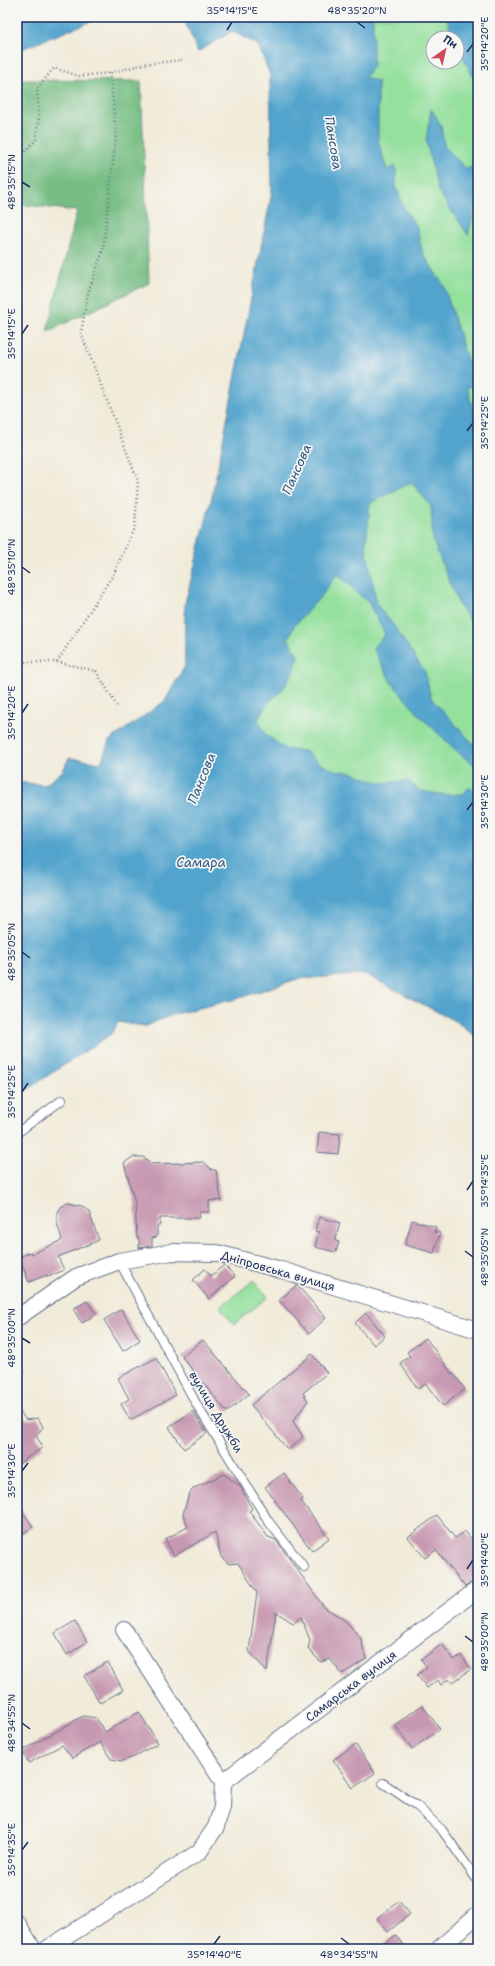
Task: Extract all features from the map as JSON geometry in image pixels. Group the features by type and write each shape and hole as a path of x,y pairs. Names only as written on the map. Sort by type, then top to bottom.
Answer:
{"street":[{"name":"Дніпровська вулиця","path":"17,1318 76,1276 119,1261 172,1252 217,1253 281,1270 478,1330"},
{"name":"Самарська вулиця","path":"223,1782 478,1589"},
{"path":"47,1949 200,1852 216,1826 222,1807 223,1782 124,1630"},
{"path":"439,1949 478,1914"},
{"path":"17,1923 33,1949"}],"lane":[{"path":"17,1132 62,1100"},
{"name":"вулиця Дружби","path":"119,1261 198,1407 269,1522 304,1567"},
{"path":"382,1783 417,1806 442,1830 478,1881"}],"path":[{"path":"17,160 36,140 38,117 37,89 54,68 79,76 110,73 144,64 182,60"},
{"path":"57,662 114,573 135,526 138,481 81,333 88,294 104,250 116,135 110,73"},
{"path":"17,662 57,662 96,671 117,706"}],"green space":[{"name":"Самара","path":"183,17 478,17 478,1038 457,1022 365,974 297,979 236,999 174,1014 145,1026 118,1022 111,1034 17,1096 17,782 45,785 63,771 69,758 101,763 109,741 165,701 185,666 185,604 212,497 272,192 270,75 258,45 232,31 198,52"},
{"path":"17,80 141,81 149,283 47,332 77,211 17,204"},
{"path":"254,1280 268,1297 234,1324 220,1307"},
{"path":"17,1360 26,1371 17,1378"}],"water":[{"path":"17,17 102,17 17,51"},
{"name":"Самара","path":"183,17 373,17 373,66 365,77 378,82 378,140 387,170 396,166 396,186 404,209 416,225 423,254 444,286 470,369 478,351 478,388 467,386 478,429 478,632 459,605 433,541 431,506 411,482 370,503 366,546 377,605 394,626 425,672 431,698 478,749 478,767 461,755 421,717 391,682 373,648 385,634 368,602 337,574 323,594 294,626 288,639 299,657 292,674 282,690 266,705 258,720 265,734 285,749 305,751 320,764 337,771 353,773 380,783 408,781 420,791 446,795 462,794 468,788 478,790 478,1038 457,1022 365,974 297,979 236,999 174,1014 145,1026 118,1022 111,1034 17,1096 17,782 45,785 63,771 69,758 101,763 109,741 165,701 185,666 185,604 212,497 272,192 270,75 258,45 232,31 198,52"},
{"path":"446,17 478,17 478,92 465,60 465,30 451,30"},
{"path":"431,109 441,125 444,146 466,169 478,165 478,176 474,178 475,207 468,235 438,191 426,141"}],"building":[{"path":"319,1132 340,1134 338,1154 317,1152"},
{"path":"133,1157 143,1157 152,1164 204,1162 212,1170 216,1170 221,1200 209,1201 209,1212 199,1212 200,1218 160,1218 160,1225 157,1225 157,1237 152,1238 152,1246 139,1248 135,1203 124,1163"},
{"path":"67,1203 82,1206 89,1212 99,1240 58,1257 64,1270 48,1277 47,1275 29,1282 19,1257 31,1252 32,1254 62,1240 57,1223 57,1212 60,1207"},
{"path":"319,1217 340,1223 335,1241 339,1242 336,1252 315,1247 319,1232 315,1231"},
{"path":"412,1220 436,1227 434,1232 440,1233 434,1253 405,1245"},
{"path":"224,1265 235,1276 209,1299 193,1280 205,1269 211,1276"},
{"path":"297,1285 326,1318 309,1334 279,1300"},
{"path":"87,1301 96,1314 82,1323 73,1309"},
{"path":"121,1309 140,1340 123,1351 104,1320"},
{"path":"366,1313 385,1336 374,1345 355,1323"},
{"path":"426,1338 452,1374 453,1373 465,1389 443,1406 426,1384 418,1389 400,1363 410,1356 407,1352"},
{"path":"203,1340 249,1394 227,1412 182,1357"},
{"path":"312,1354 327,1373 303,1393 308,1401 293,1421 303,1437 288,1450 251,1405"},
{"path":"156,1358 176,1395 130,1420 121,1404 129,1399 118,1378"},
{"path":"17,1408 26,1420 38,1418 43,1427 36,1436 43,1447 17,1465"},
{"path":"193,1411 207,1433 184,1449 169,1427"},
{"path":"284,1473 303,1499 301,1501 329,1538 312,1551 265,1487"},
{"path":"224,1474 240,1486 252,1509 249,1511 268,1537 276,1540 324,1607 346,1621 361,1639 366,1659 342,1674 330,1659 321,1662 308,1649 310,1640 301,1617 293,1623 276,1612 267,1672 249,1651 257,1593 238,1563 229,1564 221,1557 215,1532 174,1556 165,1539 188,1527 183,1514 189,1494 194,1488"},
{"path":"17,1503 33,1527 17,1537"},
{"path":"437,1515 455,1538 465,1531 478,1548 478,1572 471,1577 474,1581 465,1587 436,1550 425,1558 408,1537"},
{"path":"75,1621 87,1642 67,1655 55,1633"},
{"path":"442,1644 454,1660 461,1655 471,1669 452,1683 449,1679 441,1685 438,1680 427,1688 417,1675 427,1667 421,1660"},
{"path":"108,1662 123,1690 100,1703 84,1676"},
{"path":"422,1705 440,1729 412,1749 395,1725"},
{"path":"139,1712 158,1743 134,1757 122,1761 111,1759 100,1742 72,1758 62,1745 29,1763 22,1751 83,1716 96,1718 105,1732"},
{"path":"356,1745 375,1773 353,1788 333,1760"},
{"path":"399,1901 410,1914 388,1932 377,1918"},
{"path":"396,1935 406,1949 377,1949"}],"water label":[{"name":"Пансова","path":"334,143"},
{"name":"Пансова","path":"296,469"},
{"name":"Пансова","path":"201,778"}]}
